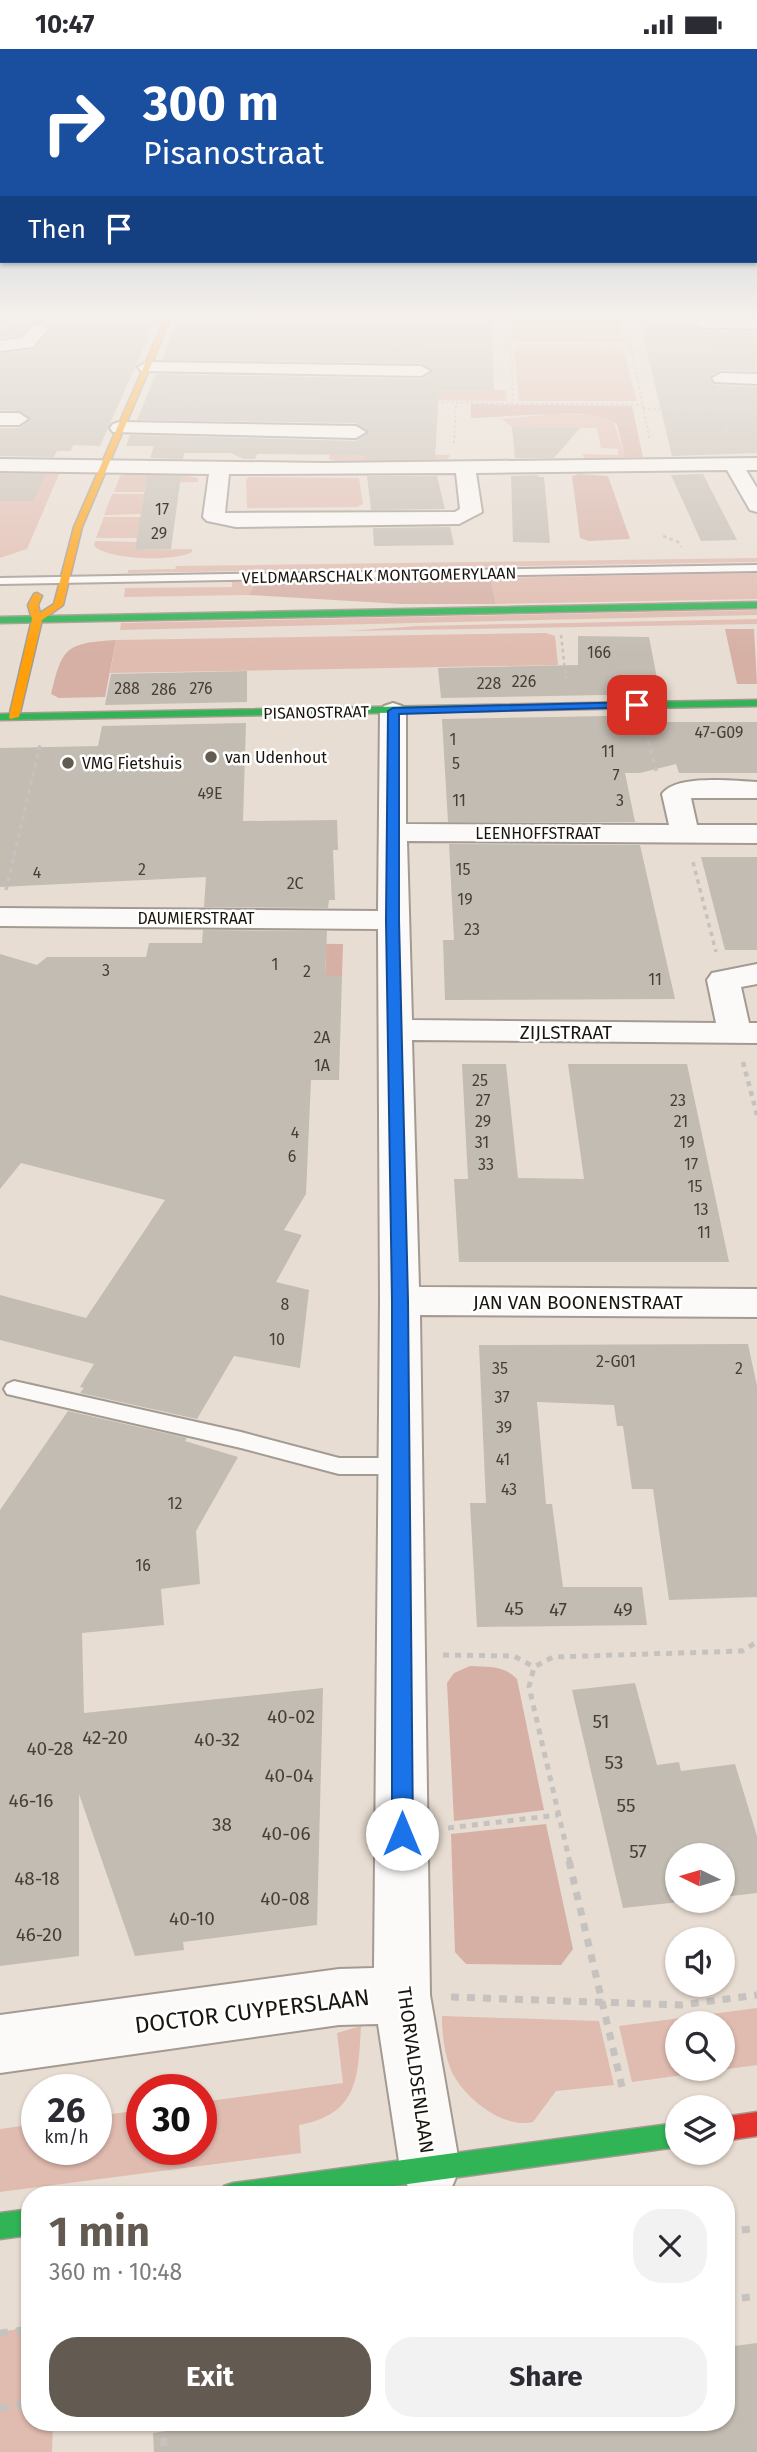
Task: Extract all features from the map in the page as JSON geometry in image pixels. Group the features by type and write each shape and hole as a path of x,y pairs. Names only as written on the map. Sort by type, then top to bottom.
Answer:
{"street":[{"path":"35,612 58,605 78,527 119,430"},
{"path":"246,430 356,432"},
{"path":"0,465 460,468 655,465 747,459 757,506"},
{"path":"220,467 215,517 236,521 459,518 471,512 460,468"},
{"path":"7,717 43,580 56,554 78,527"},
{"name":"VELDMAARSCHALK MONTGOMERYLAAN","path":"58,605 272,601 413,610 757,605"},
{"name":"VELDMAARSCHALK MONTGOMERYLAAN","path":"0,605 35,612 365,615 413,610"},
{"name":"VELDMAARSCHALK MONTGOMERYLAAN","path":"0,620 35,612"},
{"name":"PISANOSTRAAT","path":"7,717 757,703"},
{"name":"THORVALDSENLAAN","path":"393,711 392,920 397,1030 400,1301 402,1995 430,2168"},
{"path":"685,834 676,794 693,789 757,789"},
{"name":"LEENHOFFSTRAAT","path":"392,832 757,834"},
{"name":"DAUMIERSTRAAT","path":"0,917 392,920"},
{"path":"746,1033 723,980 757,974"},
{"name":"ZIJLSTRAAT","path":"397,1030 746,1033"},
{"name":"JAN VAN BOONENSTRAAT","path":"400,1301 757,1303"},
{"name":"DOCTOR CUYPERSLAAN","path":"0,2043 339,1997 402,1995"},
{"path":"735,2127 757,2124"},
{"path":"299,2186 665,2137"},
{"path":"0,2226 21,2223"}],"lane":[{"name":"VELDMAARSCHALK MONTGOMERYLAAN","path":"0,581 757,568"},
{"path":"14,1389 241,1440 339,1466 401,1465"}],"path":[{"path":"458,430 460,468"},
{"path":"648,430 655,465"},
{"path":"727,430 730,439 747,459"},
{"path":"560,634 566,688"},
{"path":"637,705 659,780 676,794"},
{"path":"0,917 47,717"},
{"path":"685,834 723,980"},
{"path":"746,1033 757,1115"},
{"path":"623,2091 529,1687 534,1667 553,1657 742,1651 757,1642"},
{"path":"401,1655 514,1656 534,1667"},
{"path":"402,1834 558,1815"},
{"path":"402,1995 681,2005 757,1995"},
{"path":"735,2231 757,2228"},
{"path":"735,2299 757,2296"},
{"path":"0,2333 21,2330"},
{"path":"0,2407 21,2404"},
{"path":"163,2431 164,2452"}],"shaded area":[{"path":"597,430 616,430 625,456 643,457 584,459 583,454 618,455 618,449 601,448"},
{"path":"618,430 637,430 643,457 625,457"},
{"path":"331,449 376,454 450,455 441,462 337,462 329,459"},
{"path":"0,471 60,472 27,549 0,558"},
{"path":"130,473 183,475 198,478 198,482 146,483 144,492 114,492 120,476"},
{"path":"572,476 608,476 630,539 589,541 580,538"},
{"path":"359,478 363,504 357,507 247,508 246,479"},
{"path":"112,494 144,494 141,514 104,515"},
{"path":"104,517 141,517 137,538 96,538"},
{"path":"95,541 136,542 135,550 192,549 192,552 171,557 127,557 102,551 94,546"},
{"path":"757,558 757,562 128,573 128,570 175,569 176,566"},
{"path":"757,573 757,599 496,604 490,578"},
{"path":"490,578 496,604 401,604 248,595 257,582"},
{"path":"232,582 257,582 248,595 124,597 125,588 232,587"},
{"path":"757,610 757,615 120,630 121,623"},
{"path":"757,619 757,624 346,631 419,626"},
{"path":"725,629 754,629 757,684 737,684"},
{"path":"546,633 555,636 558,665 110,673 116,640"},
{"path":"116,640 105,697 59,698 51,694 59,666 69,651 86,643"},
{"path":"247,943 343,944 342,976 325,976 326,954"},
{"path":"470,1666 501,1669 517,1679 544,1810 454,1821 447,1683 454,1673"},
{"path":"546,1824 573,1949 561,1965 466,1964 455,1952 451,1834"},
{"path":"757,2008 757,2065 735,2068 734,2011"},
{"path":"442,2016 599,2021 614,2085 556,2091 533,2122 509,2121 485,2109 457,2080 447,2057"},
{"path":"665,2020 665,2078 632,2082 619,2026"},
{"path":"361,2026 356,2077 351,2090 334,2112 319,2120 299,2125 301,2153 217,2164 217,2100 343,2083 337,2033"},
{"path":"126,2112 126,2165 208,2165 46,2186 21,2186 21,2189 0,2192 0,2129 21,2126 21,2165 112,2165 112,2114"},
{"path":"21,2328 21,2431 53,2431 52,2452 0,2452 0,2332"}],"building":[{"path":"0,430 107,430 100,446 73,445 71,451 57,451 54,457 0,456"},
{"path":"365,430 437,430 435,459 365,460 365,455 257,454 255,459 244,459 230,453 184,453 183,459 150,458 154,446 126,446 130,435 356,441 368,433"},
{"path":"512,430 578,430 554,458 515,458"},
{"path":"666,430 757,430 757,453 672,456"},
{"path":"0,474 46,474 33,501 0,501"},
{"path":"703,474 737,540 701,541 671,475"},
{"path":"539,475 537,477 544,477 550,543 513,542 511,476"},
{"path":"147,476 181,476 171,549 135,550"},
{"path":"367,476 437,476 445,509 371,510"},
{"path":"450,527 454,545 374,546 373,528"},
{"path":"578,636 649,637 660,694 441,698 438,668 578,665"},
{"path":"247,671 247,702 105,705 111,674"},
{"path":"664,715 665,722 757,722 757,773 679,773 676,764 640,773 625,773 635,822 448,822 442,719"},
{"path":"246,723 243,821 337,820 338,850 333,850 335,900 329,900 328,908 204,907 206,877 0,887 0,748 98,746 102,726"},
{"path":"449,844 640,845 675,999 445,1000 443,940 454,940"},
{"path":"701,857 757,857 757,950 725,950"},
{"path":"203,930 327,931 325,976 342,976 339,1080 311,1080 306,1194 284,1230 302,1235 276,1282 309,1290 300,1368 234,1356 197,1419 80,1393 84,1388 80,1387 94,1364 0,1340 0,1295 86,1318 165,1200 21,1163 0,1189 0,954 37,965 47,957 146,957 149,943 202,943"},
{"path":"462,1064 506,1064 518,1178 584,1179 568,1064 687,1064 729,1262 459,1262 454,1179 468,1179"},
{"path":"748,1344 757,1386 757,1597 669,1600 653,1489 632,1489 623,1426 617,1426 614,1405 537,1402 546,1504 552,1504 563,1587 642,1587 647,1625 477,1627 470,1503 486,1503 479,1345"},
{"path":"68,1411 187,1438 185,1441 238,1457 196,1531 200,1584 161,1589 164,1625 82,1633 84,1713 323,1688 317,1925 183,1942 184,1950 135,1956 79,1794 79,1956 0,1966 0,1510"},
{"path":"635,1683 657,1765 679,1762 681,1771 735,1764 757,1836 757,1893 735,1896 735,1843 665,1843 665,1904 623,1908 572,1690"},
{"path":"757,2343 757,2452 154,2452 153,2433 166,2431 735,2431 735,2346"}],"traffic: fast":[{"path":"0,620 757,605"},
{"path":"0,717 757,703"},
{"path":"300,2186 665,2137"},
{"path":"0,2226 21,2223"}],"traffic: slow":[{"path":"37,619 58,605 78,527 120,430"},
{"path":"14,717 37,619 33,605 37,596"}],"traffic: jam":[{"path":"735,2127 757,2124"}],"place":[{"name":"van Udenhout","path":"211,757"},
{"name":"VMG Fietshuis","path":"68,763"}],"route":[{"path":"402,1834 400,1301 397,1030 392,920 393,711 637,705"}]}
